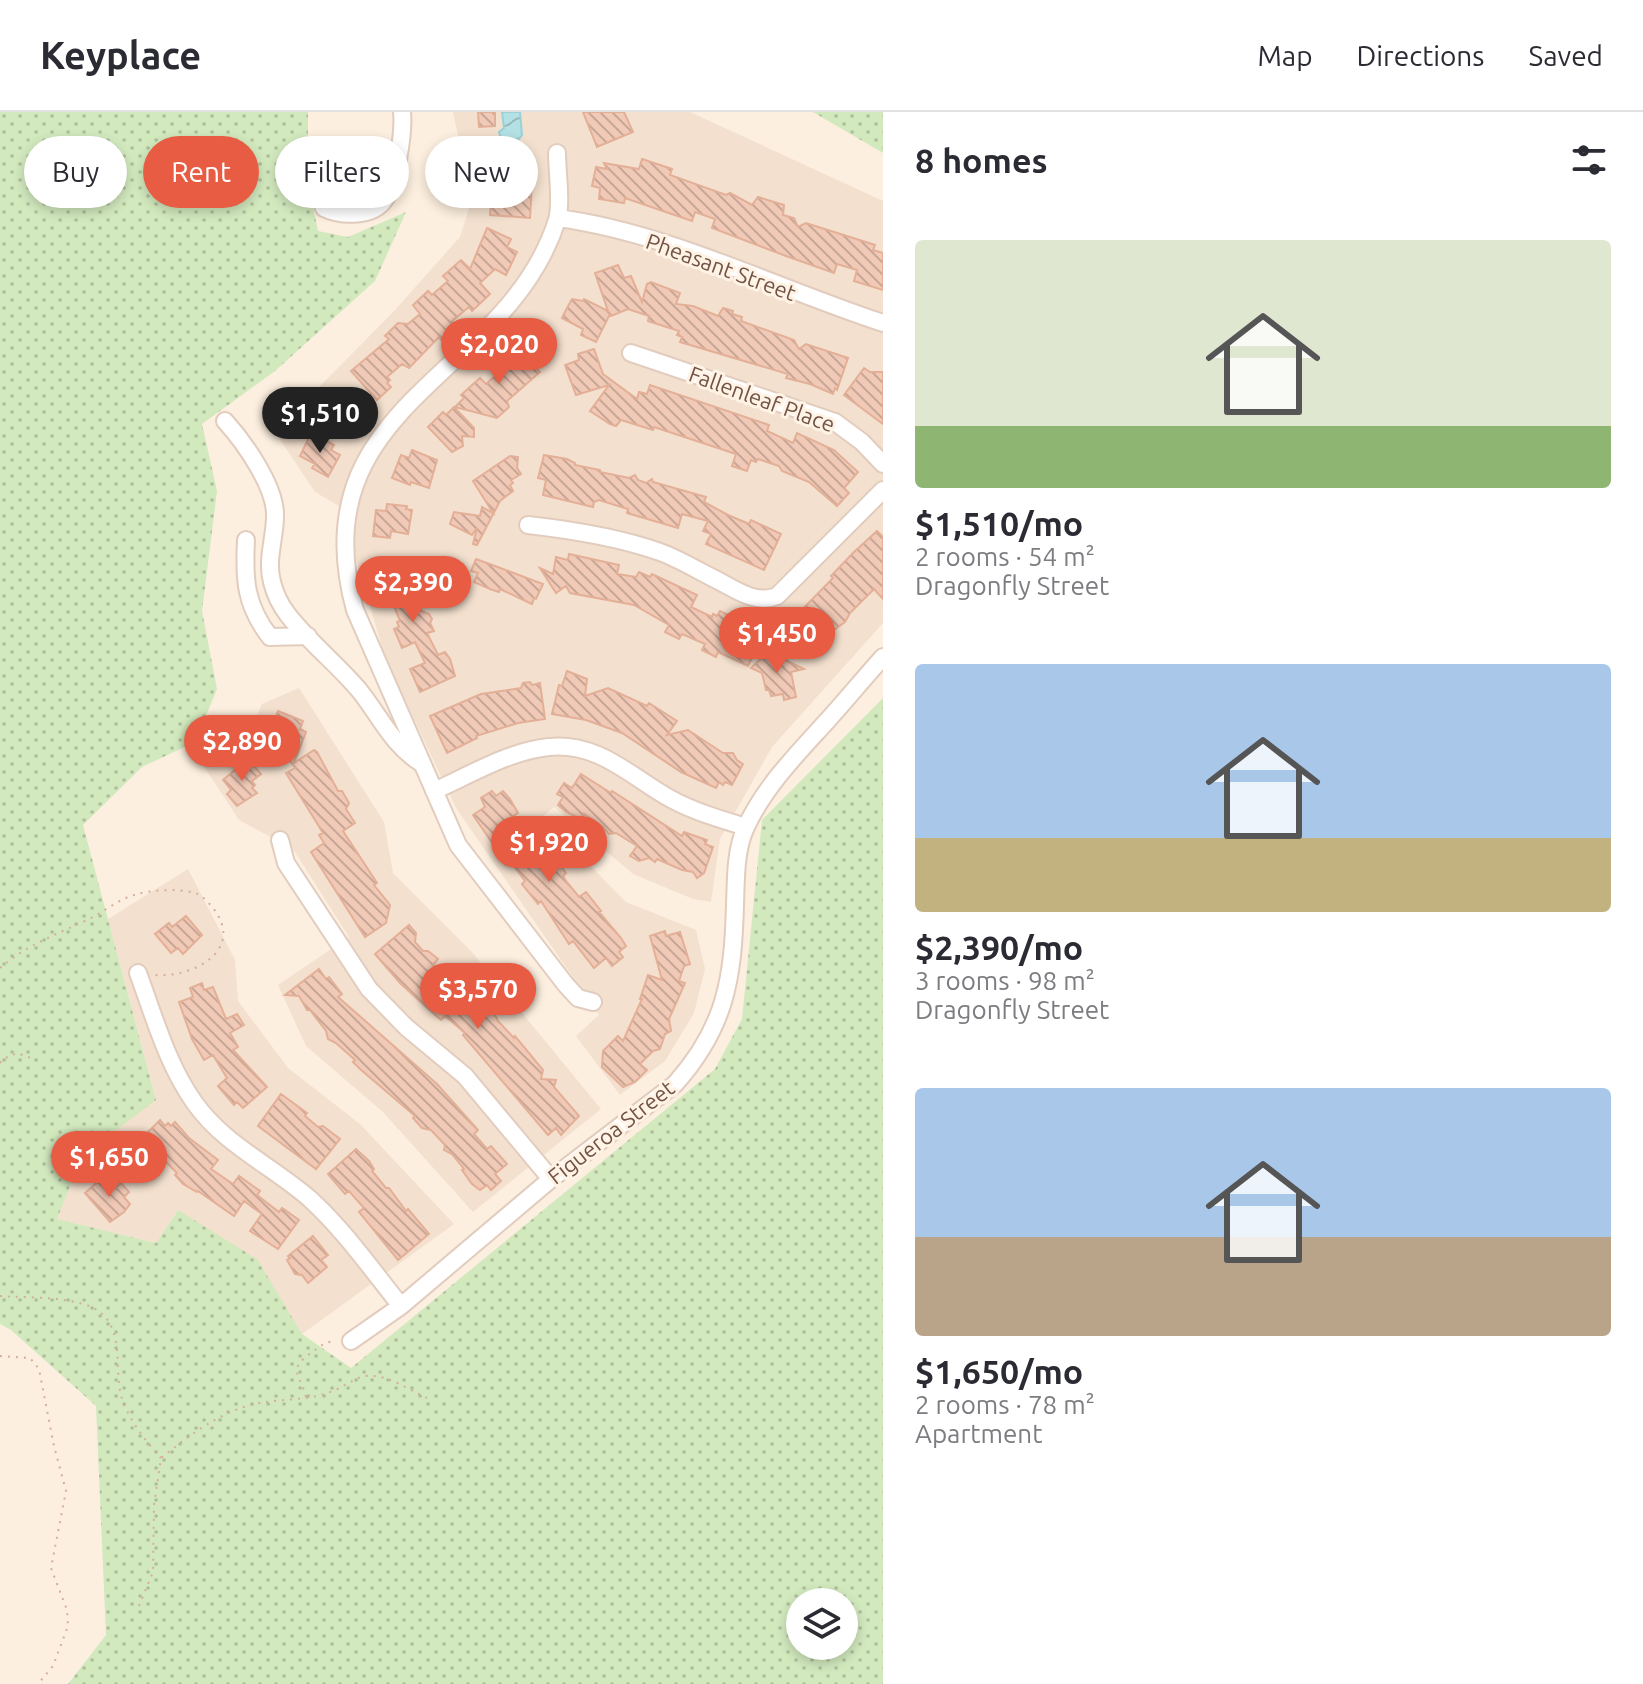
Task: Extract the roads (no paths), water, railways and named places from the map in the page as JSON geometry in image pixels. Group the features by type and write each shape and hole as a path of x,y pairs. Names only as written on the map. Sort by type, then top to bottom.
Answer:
{"street":[{"path":"402,112 402,136"},
{"path":"557,153 558,218 531,278 507,307 381,434 354,483 346,536 348,588 458,845 566,985 578,998 593,1002"},
{"path":"324,208 335,213 375,208"},
{"name":"Pheasant Street","path":"558,218 591,223 672,246 818,302 883,323"},
{"name":"Fallenleaf Place","path":"631,353 835,422 862,442 883,464"},
{"path":"225,421 252,456 276,512 271,580 286,613 358,690 404,753 422,764"},
{"path":"528,525 570,530 662,553 750,597 769,599 777,596 883,490"},
{"path":"246,540 248,596 256,619 270,637 308,636"},
{"name":"Figueroa Street","path":"351,1341 401,1306 551,1179 675,1084 706,1044 724,1004 731,975 736,877 746,827 779,774 883,657"},
{"path":"434,791 532,751 565,746 597,754 685,806 746,827"},
{"path":"280,840 286,863 369,989 406,1027 465,1076 551,1179"},
{"path":"138,973 169,1056 194,1103 228,1139 309,1198 401,1306"}],"water":[{"path":"502,112 520,112 521,136 500,136 499,132 504,128"}]}
